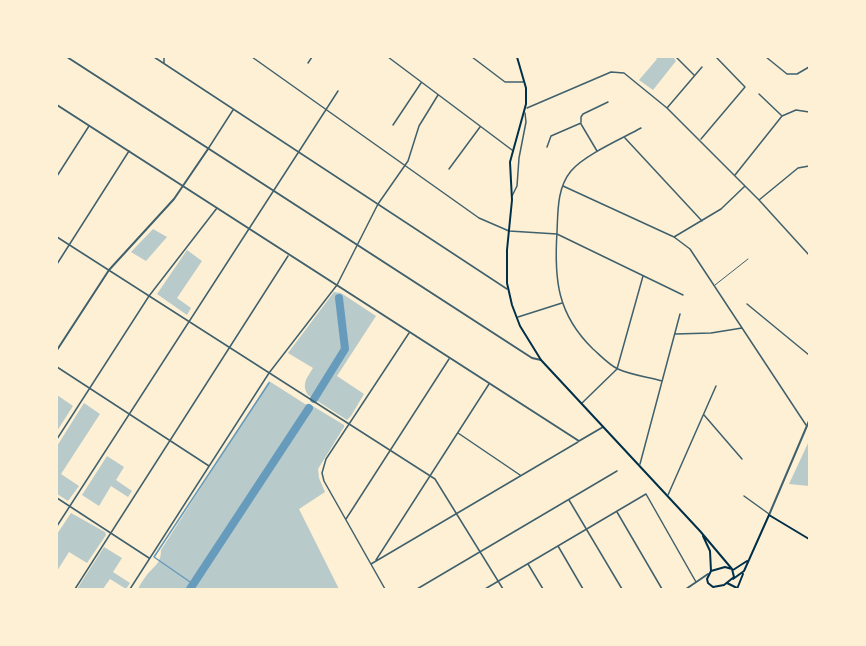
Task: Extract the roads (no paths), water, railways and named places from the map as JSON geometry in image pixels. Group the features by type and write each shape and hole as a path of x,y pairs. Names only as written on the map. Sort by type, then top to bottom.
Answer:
{"main road":[{"path":"517,57 526,93 525,110 510,169 512,196 507,256 508,290 517,318 527,340 541,360 700,531 732,569 740,583"},
{"path":"729,582 737,589 769,515 809,539"},
{"path":"700,531 710,551 708,583 713,587 729,582 744,571"},
{"path":"709,572 725,567 732,569 742,566 749,559"}],"street":[{"path":"67,57 532,358 541,360"},
{"path":"154,57 508,290"},
{"path":"164,57 164,63"},
{"path":"252,57 479,218 509,231 557,234 683,294"},
{"path":"308,63 312,57"},
{"path":"388,57 513,150"},
{"path":"472,57 505,82 524,82"},
{"path":"676,57 694,76"},
{"path":"700,141 746,87 716,57"},
{"path":"766,57 787,74 797,74 809,67"},
{"path":"667,108 702,67"},
{"path":"512,196 518,186 519,158 526,122 525,110 615,71 627,75 667,108 759,200 809,255"},
{"path":"393,125 422,83"},
{"path":"57,526 338,91"},
{"path":"759,94 782,116"},
{"path":"130,589 269,373 337,285 378,204 405,166 419,126 438,95"},
{"path":"598,152 581,123 582,116 608,102"},
{"path":"57,105 579,441"},
{"path":"57,350 109,270 184,187 233,109"},
{"path":"734,175 782,116 796,110 809,112"},
{"path":"547,147 551,136 581,123"},
{"path":"57,176 89,126"},
{"path":"449,169 481,127"},
{"path":"641,128 575,167 563,186 559,203 555,275 562,303 574,327 583,338 617,369 662,381"},
{"path":"625,137 702,220"},
{"path":"57,264 129,151"},
{"path":"759,200 798,168 809,166"},
{"path":"563,186 674,237 690,249 807,426"},
{"path":"674,237 725,206 745,186"},
{"path":"57,439 149,296 217,208"},
{"path":"57,237 438,481 503,589"},
{"path":"75,589 289,255"},
{"path":"582,404 617,369 643,275"},
{"path":"517,318 562,303"},
{"path":"747,304 809,355"},
{"path":"640,465 680,314"},
{"path":"675,334 711,333 743,328"},
{"path":"385,589 324,482 322,473 324,463 409,332"},
{"path":"346,519 449,358"},
{"path":"57,367 210,466"},
{"path":"375,561 489,384"},
{"path":"668,496 716,386"},
{"path":"704,414 742,459"},
{"path":"744,496 769,515 809,421"},
{"path":"370,564 603,427"},
{"path":"458,433 521,475"},
{"path":"417,589 617,471"},
{"path":"485,589 646,494 696,583"},
{"path":"57,498 150,558"},
{"path":"569,500 622,589"},
{"path":"617,511 662,589"},
{"path":"558,546 583,589"},
{"path":"528,564 543,589"},
{"path":"686,589 709,572"},
{"path":"707,589 713,587"}],"lane":[{"path":"715,285 748,259"}],"waterway":[{"path":"314,399 345,349 339,298"},
{"path":"193,584 154,557 269,383"},
{"path":"190,589 309,408"}]}
